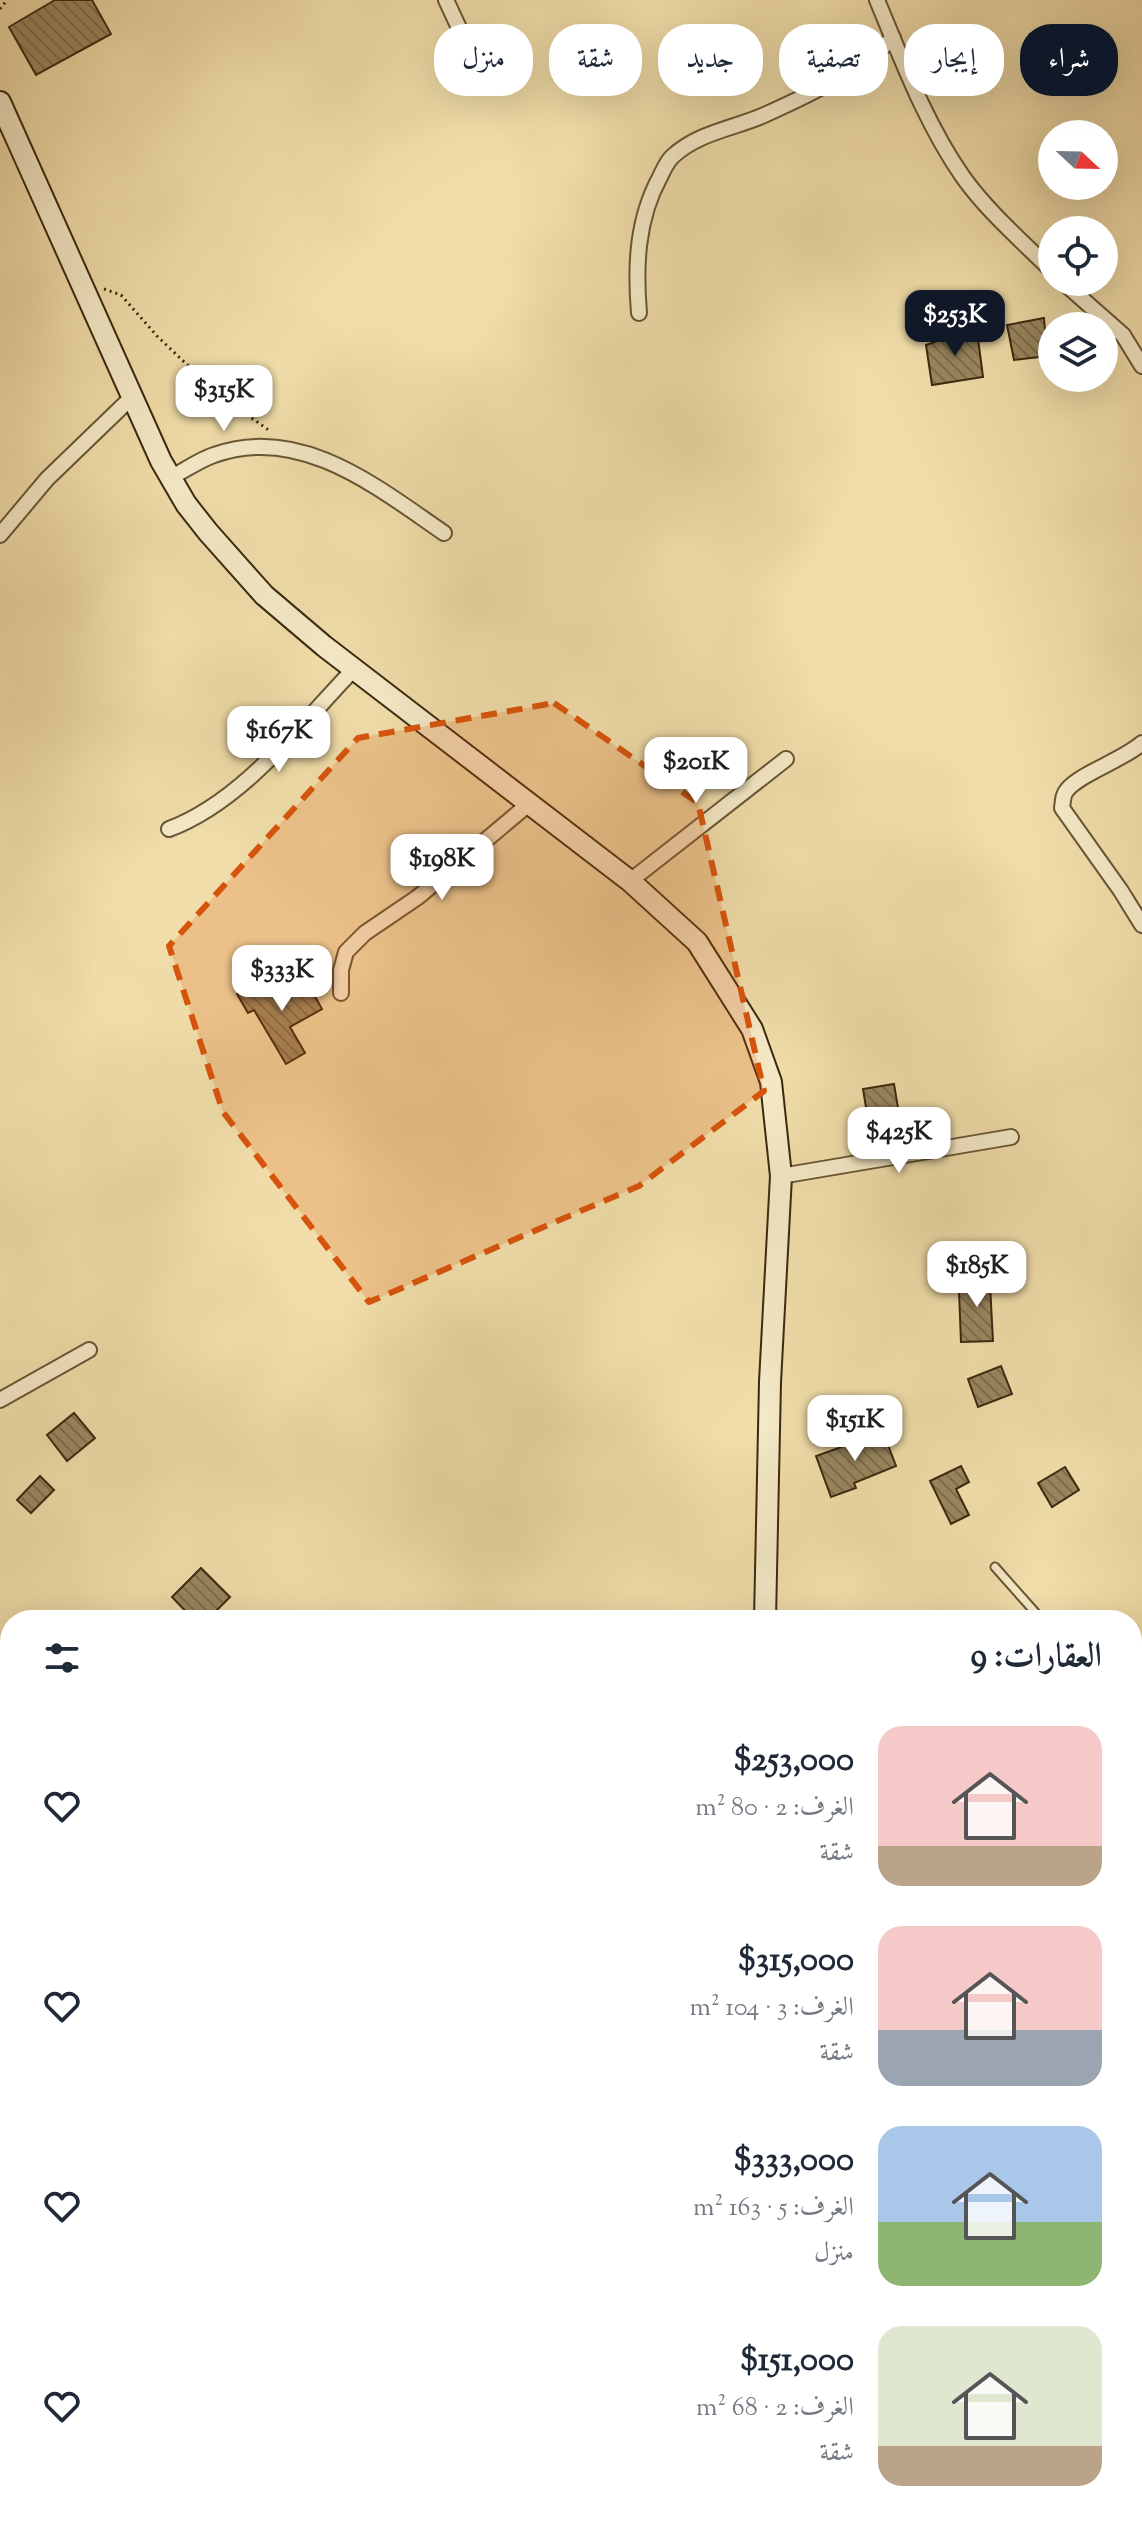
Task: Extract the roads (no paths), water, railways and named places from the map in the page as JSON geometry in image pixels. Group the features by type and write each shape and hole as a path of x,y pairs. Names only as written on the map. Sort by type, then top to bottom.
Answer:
{"street":[{"path":"446,0 457,24"},
{"path":"877,0 940,142 964,179 990,210 1038,257"},
{"path":"639,313 637,246 650,195 670,158 694,139 760,116 834,80 878,52 893,38"},
{"path":"0,102 170,478 208,532 264,595 354,669 630,881 697,942 752,1029 771,1082 781,1176 770,1382 765,1610"},
{"path":"1079,296 1123,335 1142,366"},
{"path":"0,535 47,479 132,397"},
{"path":"170,478 213,455 249,447 292,448 353,473 444,533"},
{"path":"169,829 195,820 228,797 354,669"},
{"path":"1142,743 1128,755 1073,784 1064,792 1062,808 1142,925"},
{"path":"630,881 786,759"},
{"path":"341,993 341,970 346,952 365,933 418,897 530,803"},
{"path":"781,1176 1011,1137"},
{"path":"0,1400 89,1350"}],"lane":[{"path":"995,1567 1033,1610"}]}
